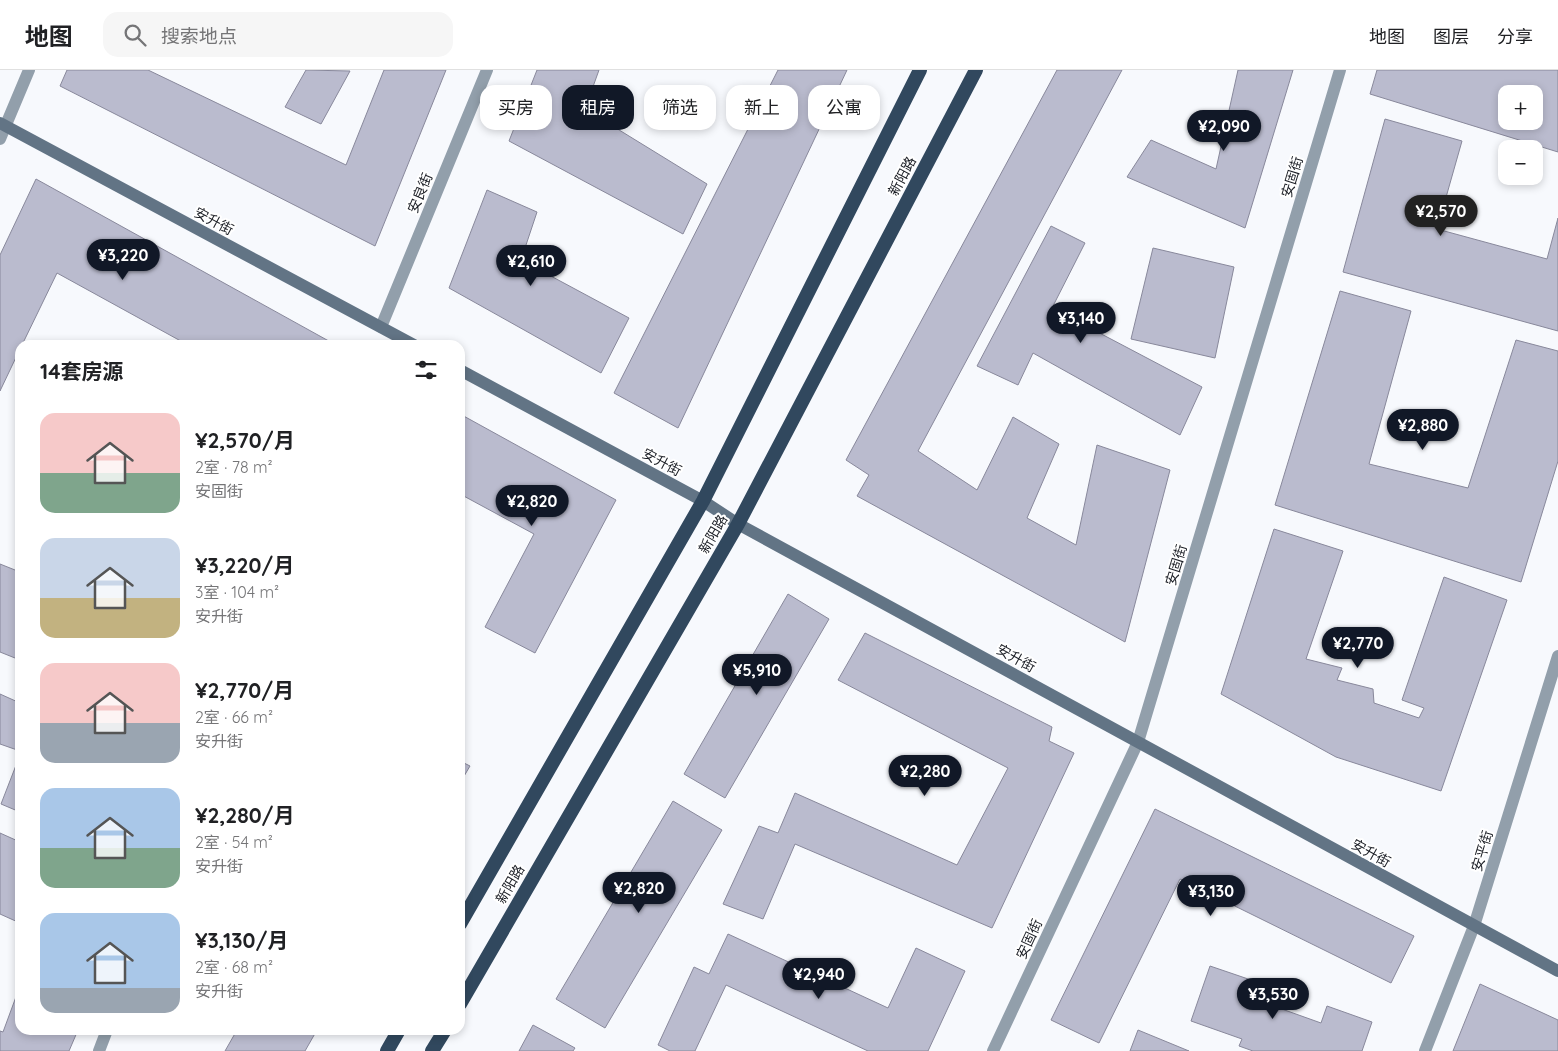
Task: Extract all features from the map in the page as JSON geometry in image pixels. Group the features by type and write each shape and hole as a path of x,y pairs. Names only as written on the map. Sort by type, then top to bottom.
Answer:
{"highway":[{"name":"新阳路","path":"465,915 704,501 920,70"},
{"name":"新阳路","path":"465,995 738,524 976,70"},
{"path":"386,1051 396,1035"},
{"path":"432,1051 442,1035"}],"main road":[{"name":"安升街","path":"3,125 405,340"},
{"name":"安升街","path":"465,373 704,501 738,524 1558,971"}],"street":[{"path":"0,138 3,125 29,70"},
{"name":"安良街","path":"381,327 488,70"},
{"name":"安固街","path":"993,1051 1138,742 1340,70"},
{"name":"安平街","path":"1425,1051 1474,926 1558,656"},
{"path":"99,1051 105,1035"}],"building":[{"path":"67,70 148,70 346,165 384,70 446,70 375,246 60,86"},
{"path":"306,70 350,71 321,124 285,107"},
{"path":"537,70 599,70 594,85 562,85 562,130 619,130 707,184 683,234 509,141 513,130 552,130 552,85 531,85"},
{"path":"778,70 847,70 840,85 808,85 808,130 819,130 678,428 614,393 748,130 798,130 798,85 770,85"},
{"path":"1057,70 1122,70 918,451 977,490 1013,417 1059,444 1027,518 1076,545 1097,445 1170,470 1125,642 857,496 869,475 846,460"},
{"path":"1238,70 1293,70 1245,228 1127,177 1151,140 1216,169"},
{"path":"1377,70 1558,70 1558,152 1543,147 1543,140 1519,140 1370,94"},
{"path":"1385,119 1462,141 1437,229 1547,259 1558,218 1558,331 1343,272"},
{"path":"36,179 327,340 179,340 57,273 24,340 15,340 15,360 0,391 0,255"},
{"path":"487,190 537,212 521,260 629,318 601,373 449,288"},
{"path":"1051,226 1085,243 1052,308 1202,387 1180,435 1033,353 1018,385 977,366"},
{"path":"1153,248 1234,267 1215,358 1131,339"},
{"path":"1340,291 1411,311 1369,464 1468,488 1516,340 1558,351 1558,461 1521,582 1275,505"},
{"path":"465,417 616,500 535,653 485,627 534,534 465,497"},
{"path":"1274,529 1343,551 1306,659 1342,668 1337,680 1373,689 1374,703 1419,718 1424,708 1402,700 1444,577 1507,600 1441,791 1336,757 1221,694"},
{"path":"0,564 15,570 15,658 0,652"},
{"path":"788,594 829,619 725,798 684,774"},
{"path":"865,633 1052,727 1049,741 1074,753 992,928 795,844 763,919 723,904 759,826 778,833 795,793 957,865 1008,768 838,680"},
{"path":"0,694 15,701 15,749 0,744"},
{"path":"465,764 470,766 465,774"},
{"path":"15,768 15,810 1,804"},
{"path":"673,801 722,830 605,1028 556,999"},
{"path":"1155,809 1414,936 1391,983 1180,879 1099,1043 1051,1020"},
{"path":"0,833 15,840 15,921 0,914"},
{"path":"728,934 888,1008 916,948 965,971 928,1051 868,1051 726,985 695,1051 670,1051 658,1045 694,967 709,974"},
{"path":"1210,966 1257,982 1251,998 1321,1023 1327,1006 1372,1022 1362,1051 1253,1051 1239,1046 1242,1039 1191,1021"},
{"path":"1480,984 1558,1020 1558,1051 1453,1051"},
{"path":"15,1000 15,1035 76,1035 69,1051 0,1051 0,1031 3,1032"},
{"path":"533,1025 575,1048 573,1051 519,1051"},
{"path":"1138,1030 1189,1051 1130,1051"},
{"path":"234,1035 314,1035 305,1051 225,1051"}]}
